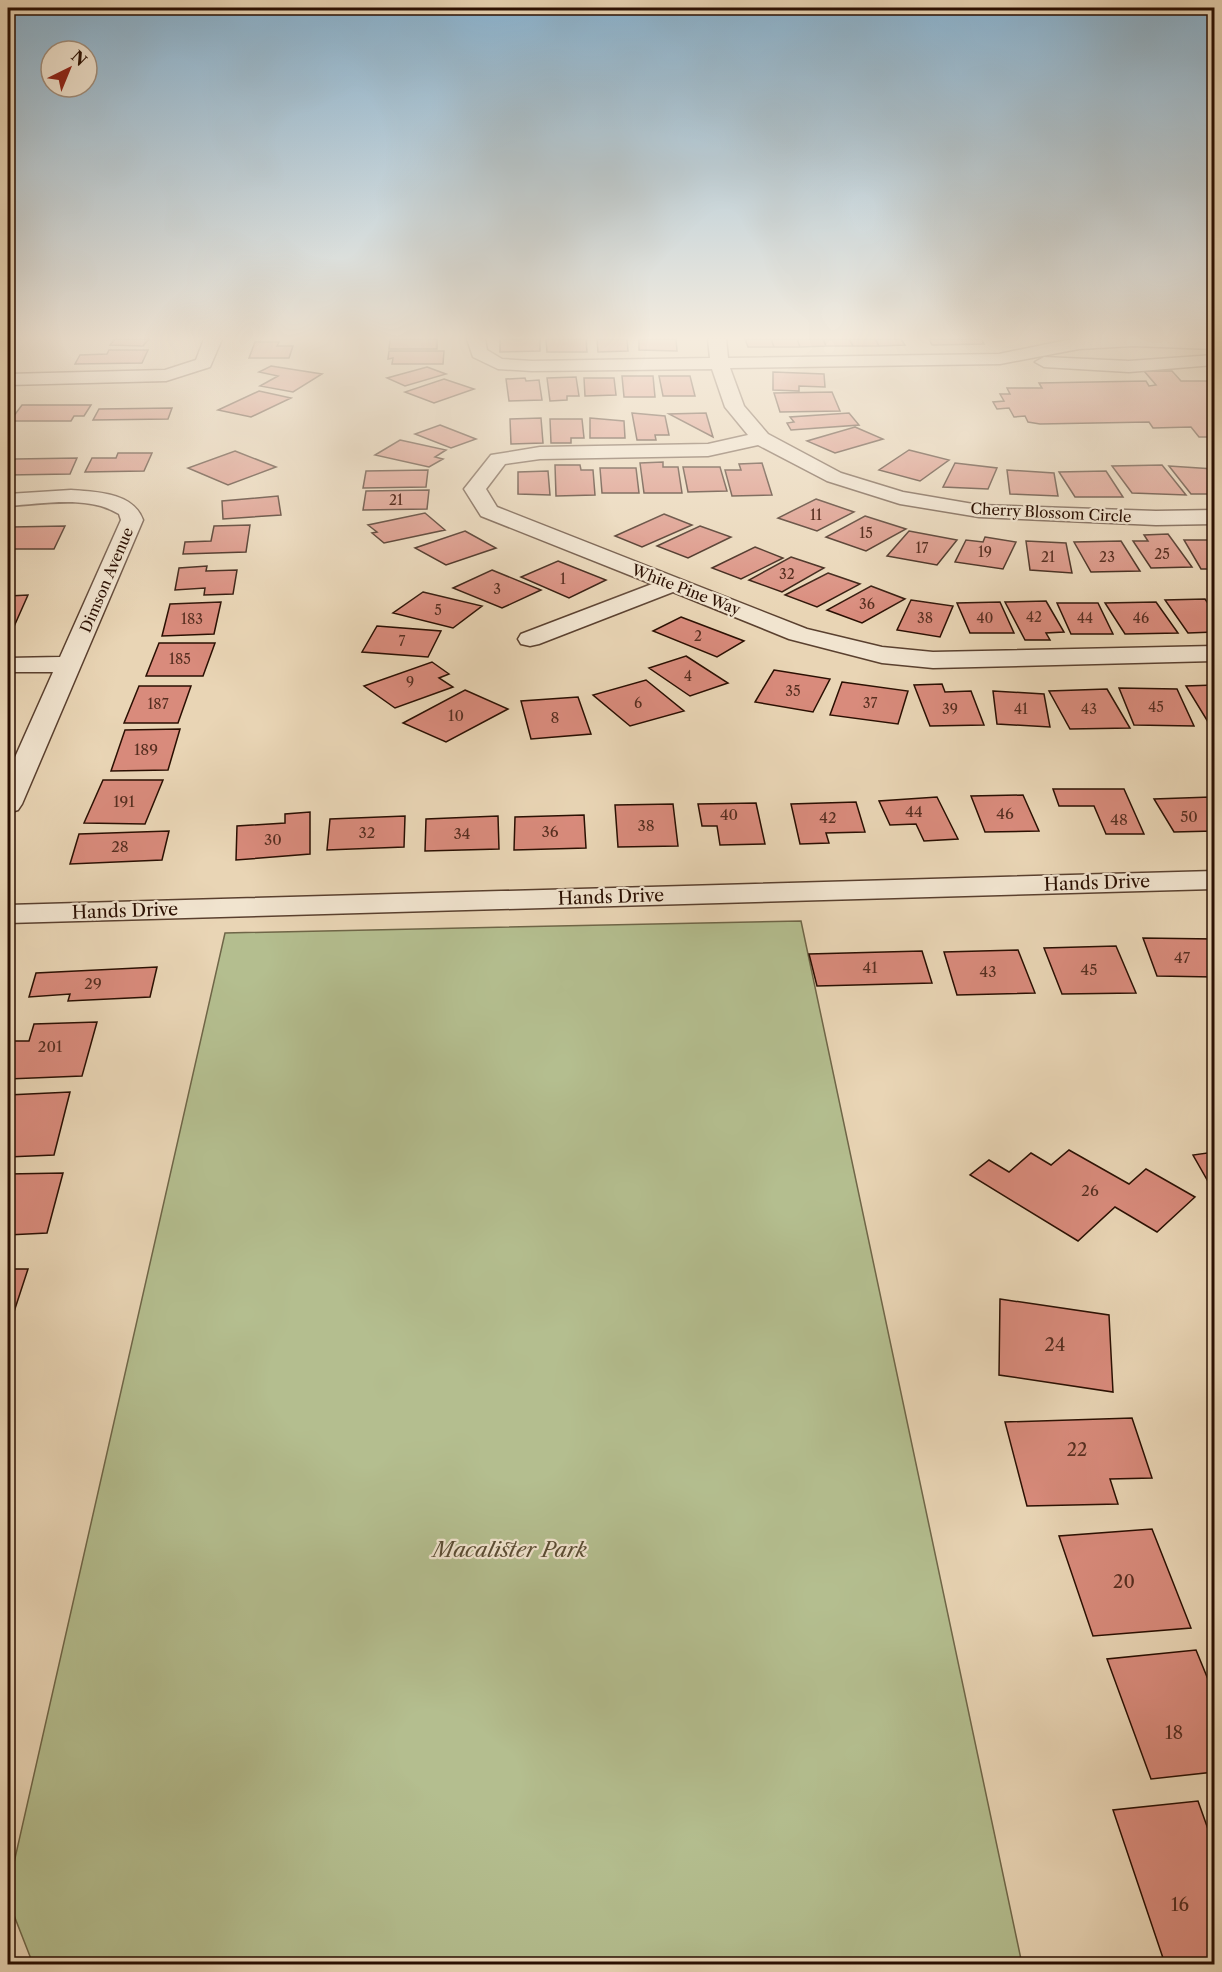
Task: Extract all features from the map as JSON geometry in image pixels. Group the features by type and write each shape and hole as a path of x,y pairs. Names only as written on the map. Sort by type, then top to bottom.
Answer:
{"street":[{"name":"Cherry Blossom Circle","path":"755,431 761,438 834,477 900,498 968,510 1156,518 1215,517"},
{"name":"White Pine Way","path":"761,438 708,450 540,453 498,459 476,489 489,511 798,634 882,655 933,660 1215,654"},
{"name":"Dimson Avenue","path":"8,500 90,498 111,501 129,511 132,520 8,804"},
{"path":"530,639 671,585"},
{"path":"8,665 71,664"},
{"name":"Hands Drive","path":"8,914 1215,880"}],"green space":[{"name":"Macalister Park","path":"801,921 1022,1964 33,1964 8,1900 8,1889 225,933"}],"building":[{"path":"423,431 455,431 476,439 451,448 415,434"},
{"path":"510,431 542,431 543,443 511,444"},
{"path":"551,431 583,431 584,438 571,438 571,443 551,443"},
{"path":"590,431 625,431 625,438 590,438"},
{"path":"635,431 668,431 669,435 655,435 656,440 637,440"},
{"path":"702,431 711,431 713,437"},
{"path":"841,431 864,431 883,439 835,453 807,441"},
{"path":"1194,431 1214,431 1214,437 1199,437"},
{"path":"400,440 446,450 435,457 443,459 429,467 375,455"},
{"path":"909,450 949,460 920,481 879,470"},
{"path":"235,451 276,467 228,485 188,468"},
{"path":"118,453 152,453 144,471 85,472 92,458 116,458"},
{"path":"77,458 70,474 8,475 15,459"},
{"path":"663,462 663,467 678,467 682,493 644,493 640,463"},
{"path":"762,463 772,495 732,496 725,470 741,470 739,464"},
{"path":"955,463 997,468 988,489 943,487"},
{"path":"555,465 580,465 581,470 593,470 595,495 556,496"},
{"path":"1162,465 1186,495 1132,493 1112,466"},
{"path":"1169,466 1214,469 1214,494 1191,494"},
{"path":"683,467 720,467 727,491 688,492"},
{"path":"600,468 636,468 639,493 602,493"},
{"path":"428,470 426,487 363,488 366,471"},
{"path":"1007,470 1054,473 1058,496 1010,494"},
{"path":"548,471 550,495 518,494 518,472"},
{"path":"1106,471 1123,497 1075,497 1059,472"},
{"path":"429,490 427,509 363,510 366,491"},
{"path":"278,496 281,515 223,519 222,501"},
{"path":"816,499 854,512 817,531 778,518"},
{"path":"425,513 445,530 384,543 372,533 377,532 368,525"},
{"path":"664,514 692,525 642,547 615,536"},
{"path":"865,516 906,529 866,551 826,537"},
{"path":"250,525 246,552 183,554 185,542 211,541 214,526"},
{"path":"65,526 54,549 8,549 8,534 12,527"},
{"path":"700,526 731,537 688,558 657,546"},
{"path":"465,531 496,548 446,565 415,548"},
{"path":"909,531 957,540 937,565 887,556"},
{"path":"1168,534 1192,567 1151,568 1133,541 1148,541 1144,535"},
{"path":"985,537 1016,542 1003,569 955,562 966,540 983,542"},
{"path":"1184,540 1214,540 1214,569 1201,569"},
{"path":"1026,541 1066,543 1072,573 1030,570"},
{"path":"1121,541 1140,571 1091,572 1074,542"},
{"path":"755,547 783,558 741,579 712,568"},
{"path":"791,557 824,568 782,592 749,580"},
{"path":"558,561 606,580 569,598 521,577"},
{"path":"207,566 206,571 237,570 233,594 204,595 205,588 175,590 179,568"},
{"path":"492,570 541,590 502,608 453,588"},
{"path":"828,573 860,584 817,607 785,595"},
{"path":"871,586 905,599 862,623 827,610"},
{"path":"423,592 482,606 453,628 393,613"},
{"path":"28,595 12,631 8,631 8,596"},
{"path":"1205,599 1214,612 1214,632 1188,633 1165,600"},
{"path":"911,600 953,606 940,637 897,630"},
{"path":"1046,601 1064,632 1046,633 1050,640 1025,640 1005,602"},
{"path":"221,602 214,634 162,636 170,604"},
{"path":"1000,602 1014,633 970,633 957,603"},
{"path":"1156,602 1178,633 1125,634 1105,603"},
{"path":"1057,603 1098,603 1113,634 1071,634"},
{"path":"681,617 744,641 717,657 653,631"},
{"path":"377,626 441,631 428,657 362,652"},
{"path":"159,643 215,643 203,676 146,676"},
{"path":"686,656 728,683 690,696 649,668"},
{"path":"432,662 449,674 439,678 453,687 395,708 364,686"},
{"path":"774,670 830,679 813,712 755,702"},
{"path":"646,680 684,711 630,726 593,695"},
{"path":"842,682 908,691 898,724 830,715"},
{"path":"942,684 945,692 971,691 984,725 930,726 914,685"},
{"path":"1214,685 1214,721 1208,722 1186,686"},
{"path":"139,686 191,686 178,723 124,723"},
{"path":"1119,688 1177,689 1194,726 1134,725"},
{"path":"1107,689 1130,728 1070,729 1049,691"},
{"path":"465,690 508,709 446,742 403,723"},
{"path":"993,691 1044,694 1050,727 997,724"},
{"path":"578,697 591,734 531,739 521,701"},
{"path":"180,729 168,770 111,771 125,730"},
{"path":"103,780 163,780 145,824 84,823"},
{"path":"1053,789 1124,789 1144,834 1106,834 1094,806 1059,806"},
{"path":"1023,795 1039,831 985,832 971,796"},
{"path":"937,797 958,839 924,841 916,824 890,825 879,801"},
{"path":"1211,797 1214,803 1214,831 1174,832 1154,799"},
{"path":"856,802 865,832 826,833 829,843 800,844 791,804"},
{"path":"756,803 765,844 720,845 717,826 702,826 698,804"},
{"path":"673,804 678,846 618,847 615,805"},
{"path":"310,812 310,854 236,860 237,826 285,823 285,814"},
{"path":"584,815 586,848 514,850 515,817"},
{"path":"405,816 404,847 327,850 330,819"},
{"path":"498,816 499,849 425,851 426,819"},
{"path":"169,831 162,860 70,864 79,834"},
{"path":"1143,938 1214,939 1214,977 1157,976"},
{"path":"1116,946 1136,993 1062,994 1044,948"},
{"path":"1018,950 1035,993 957,995 944,952"},
{"path":"922,951 932,983 817,986 809,954"},
{"path":"157,967 150,997 68,1001 70,994 29,997 36,973"},
{"path":"97,1022 82,1076 8,1079 8,1053 11,1041 29,1041 34,1024"},
{"path":"70,1092 54,1155 8,1157 8,1095"},
{"path":"1069,1150 1129,1184 1146,1169 1195,1197 1157,1232 1115,1207 1078,1241 970,1175 989,1160 1009,1172 1031,1153 1051,1165"},
{"path":"1214,1152 1214,1192 1193,1155"},
{"path":"63,1173 47,1233 8,1235 8,1174"},
{"path":"8,1269 28,1269 8,1330"},
{"path":"1000,1299 1109,1315 1113,1392 999,1375"},
{"path":"1132,1418 1152,1478 1110,1479 1118,1504 1027,1506 1005,1422"},
{"path":"1152,1529 1191,1628 1093,1636 1059,1536"},
{"path":"1196,1650 1214,1694 1214,1772 1151,1779 1107,1659"},
{"path":"1198,1801 1214,1846 1214,1964 1165,1964 1113,1810"}]}
